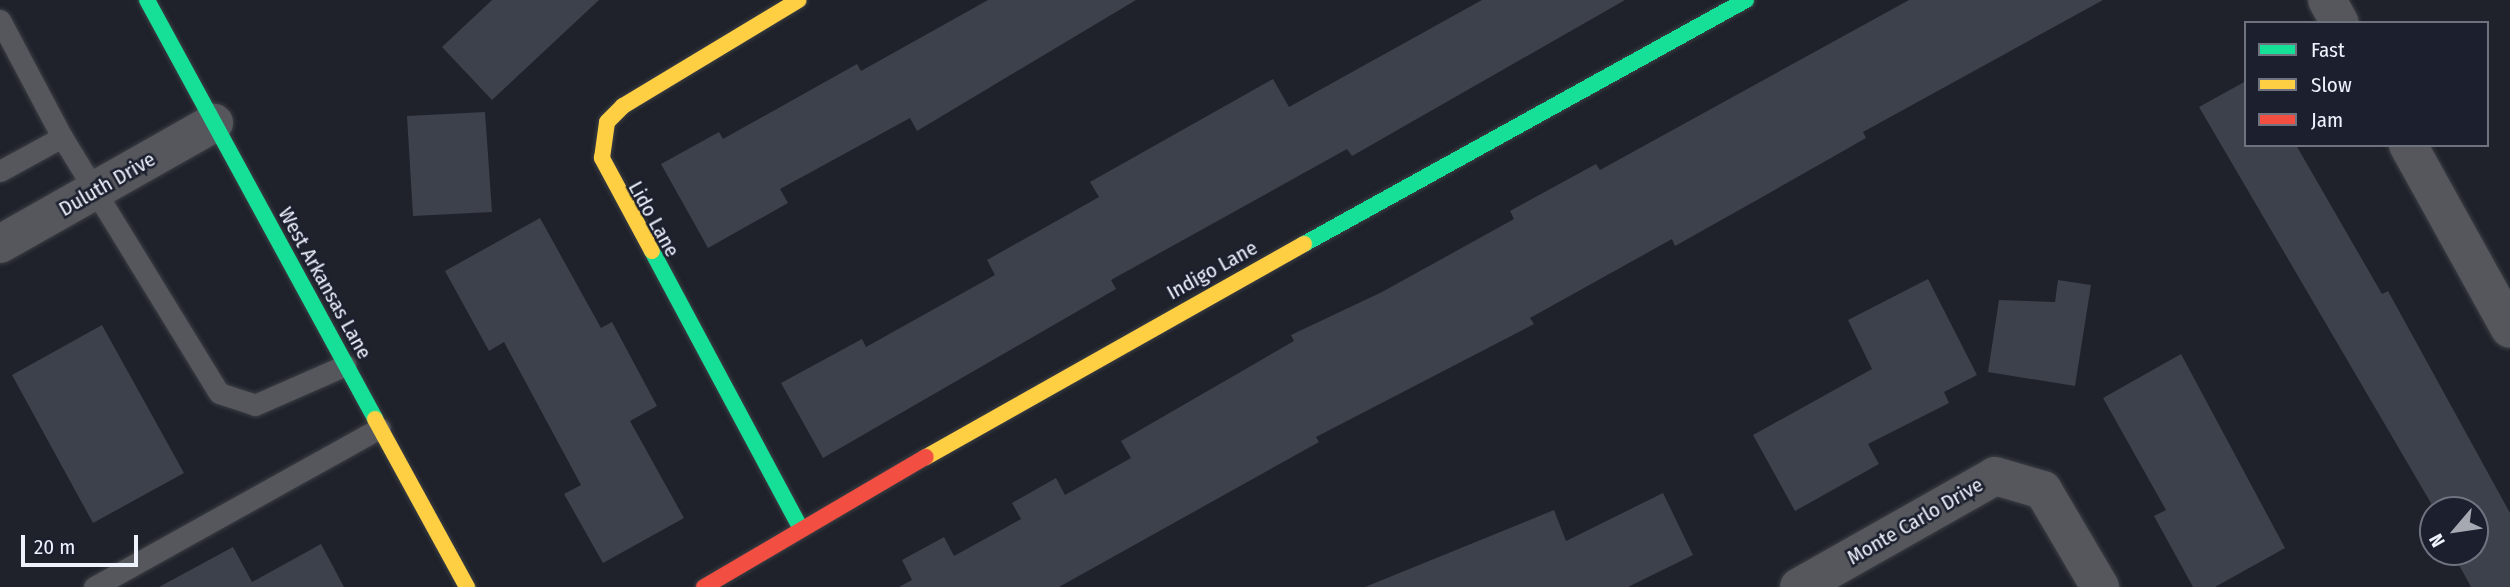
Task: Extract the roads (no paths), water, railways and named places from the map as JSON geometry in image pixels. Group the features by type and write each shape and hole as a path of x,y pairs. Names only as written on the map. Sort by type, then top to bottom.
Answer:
{"street":[{"name":"West Arkansas Lane","path":"146,0 467,587"},
{"name":"Lido Lane","path":"799,0 623,106 607,122 602,158 801,529"},
{"name":"Indigo Lane","path":"704,587 1085,363 1746,0"},
{"path":"2327,0 2339,21"},
{"name":"Duluth Drive","path":"0,244 214,123"},
{"path":"2409,147 2510,330"},
{"name":"Monte Carlo Drive","path":"1799,587 1995,476 2043,490 2100,587"}],"lane":[{"path":"0,20 92,192 219,393 256,405 346,365"},
{"path":"0,171 62,137"},
{"path":"94,587 380,428"}]}
